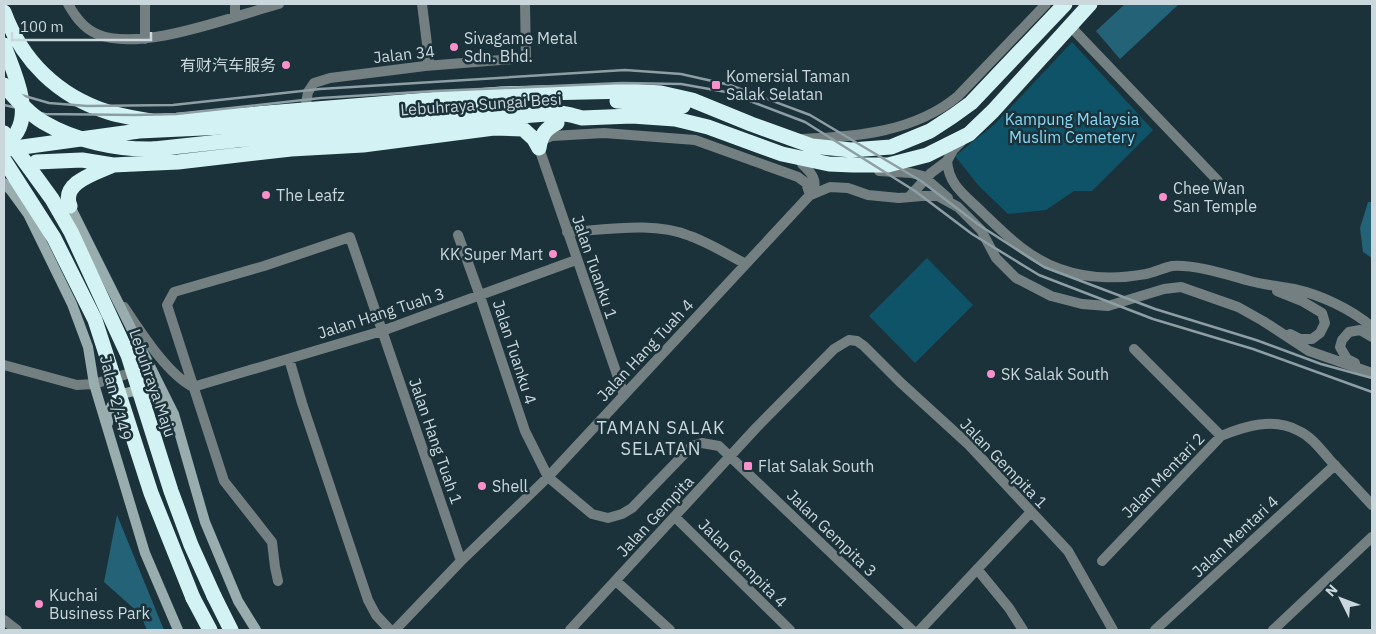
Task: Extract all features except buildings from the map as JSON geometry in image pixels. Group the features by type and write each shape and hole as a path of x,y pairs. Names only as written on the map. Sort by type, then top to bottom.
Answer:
{"highway":[{"path":"82,160 65,149 64,144 68,140 87,132 157,122 306,116 500,104 624,101 717,110 812,146 851,150 891,147 930,131 970,103 1065,4"},
{"name":"Lebuhraya Sungai Besi","path":"11,85 18,101 42,121 80,138 128,149 154,149 274,136 370,131 439,122 560,114 582,118 632,116 675,118 708,127 782,154 829,164 888,165 927,155 969,134 993,112 1090,4"},
{"path":"4,12 9,25 26,53 43,75 62,91 108,112 157,122"},
{"path":"4,45 11,85 22,102 22,118 17,131 4,148"},
{"path":"4,96 11,85"},
{"path":"4,148 139,131 306,116"},
{"path":"514,128 582,118"},
{"path":"36,162 82,160 113,165 178,162 291,149 363,145 494,128 523,129 539,145 548,127 556,123"},
{"path":"291,149 370,131"},
{"name":"Lebuhraya Maju","path":"4,133 52,199 71,232 128,354 170,491 191,545 231,630"},
{"path":"4,160 54,238 95,320 151,492 193,598 210,630"},
{"path":"70,206 67,200 69,193 80,180 113,165"}],"main road":[{"path":"4,167 36,162"},
{"name":"Jalan 2/149","path":"4,183 28,214 72,304 88,347 94,384 145,553 178,630"},
{"path":"70,206 174,414 205,522 238,601 256,630"},
{"path":"108,431 108,414 112,403 117,397 131,393 146,393 158,399 174,414"}],"street":[{"path":"68,4 81,22 88,29 98,34 111,37 145,39 191,29 279,4"},
{"path":"145,4 145,39"},
{"path":"235,4 236,16"},
{"path":"422,4 429,60 426,66"},
{"name":"Jalan 34","path":"306,116 308,92 314,83 330,78 426,66 526,58 525,4"},
{"path":"794,140 843,137 909,125 945,108 1046,4"},
{"path":"1070,25 1218,181"},
{"path":"539,145 552,136 604,133 695,140 798,177 806,183 810,195"},
{"path":"969,134 953,150 947,166 953,184 1018,246 1034,258 1062,270 1092,276 1117,278 1148,274 1172,266 1202,269 1257,283 1296,290 1328,300 1372,327"},
{"name":"Jalan Tuanku 1","path":"539,145 576,260 624,395"},
{"path":"782,154 802,164 822,170 911,173 925,178 981,230 996,258 1016,278 1051,296 1082,304 1108,306 1164,289 1181,287 1238,307 1309,351 1372,371"},
{"path":"802,164 810,172 814,180 815,189 810,195"},
{"path":"909,197 925,178 947,166"},
{"path":"810,195 830,187 848,188 868,194 898,198 938,196 958,207"},
{"name":"Jalan Hang Tuah 4","path":"394,630 548,477 810,195"},
{"path":"567,232 629,228 666,229 690,236 746,264"},
{"name":"Jalan Tuanku 4","path":"458,235 525,431 548,477"},
{"name":"Jalan Hang Tuah 1","path":"193,387 167,306 174,292 264,266 350,237 462,561"},
{"name":"Jalan Hang Tuah 3","path":"193,387 382,330 576,260"},
{"path":"106,281 168,368 181,381 193,387 224,481 272,542 278,581"},
{"path":"1257,283 1302,301 1322,313 1325,323 1320,332 1312,339 1300,338 1263,321"},
{"path":"1372,337 1360,330 1349,332 1342,340 1340,347 1347,359 1372,371"},
{"name":"Jalan Gempita","path":"570,630 756,428 834,349 849,340"},
{"name":"Jalan Gempita 1","path":"849,340 857,341 864,346 969,445 1068,551 1113,630"},
{"path":"1134,349 1221,436"},
{"path":"289,359 368,600 376,615 390,630"},
{"path":"4,365 77,385 94,384 150,367"},
{"name":"Jalan Mentari 2","path":"1102,561 1221,436 1245,426 1279,425 1299,430 1312,440 1372,505"},
{"name":"Jalan Gempita 3","path":"548,477 592,514 608,518 622,514 632,508 692,446 702,442 719,446 912,630"},
{"name":"Jalan Mentari 4","path":"1155,630 1335,464"},
{"path":"920,630 1031,512"},
{"name":"Jalan Gempita 4","path":"675,517 790,630"},
{"path":"1273,630 1371,539"},
{"path":"977,569 1009,608 1023,630"},
{"path":"616,580 670,630"},
{"path":"4,620 17,630"}],"green space":[{"name":"Kampung Malaysia Muslim Cemetery","path":"1072,42 1153,130 1092,191 1074,191 1046,210 1008,214 979,186 955,156 995,124"},
{"path":"927,258 973,305 915,363 869,316"}],"shaded area":[{"path":"1125,4 1179,4 1120,59 1096,31"},
{"path":"1368,202 1372,202 1372,258 1363,252 1360,228"},
{"path":"117,515 164,630 147,630 140,614 104,582"}],"railway":[{"path":"4,90 49,103 87,106 173,105 320,89 625,70 681,74 730,85 810,115 921,181 979,225 1044,267 1155,309 1256,340 1321,364 1372,378"},
{"path":"4,105 45,114 135,115 176,114 321,98 622,83 681,84 726,92 805,122 915,191 972,234 1039,275 1153,319 1253,349 1372,392"}],"place":[{"name":"Sivagame Metal Sdn. Bhd.","path":"454,47"},
{"name":"有财汽车服务","path":"286,65"},
{"name":"Komersial Taman Salak Selatan","path":"716,85"},
{"name":"The Leafz","path":"266,195"},
{"name":"Chee Wan San Temple","path":"1163,197"},
{"name":"KK Super Mart","path":"553,254"},
{"name":"SK Salak South","path":"991,374"},
{"name":"Flat Salak South","path":"748,466"},
{"name":"Shell","path":"482,486"},
{"name":"Kuchai Business Park","path":"39,604"}],"district":[{"name":"TAMAN SALAK SELATAN","path":"661,437"}]}
